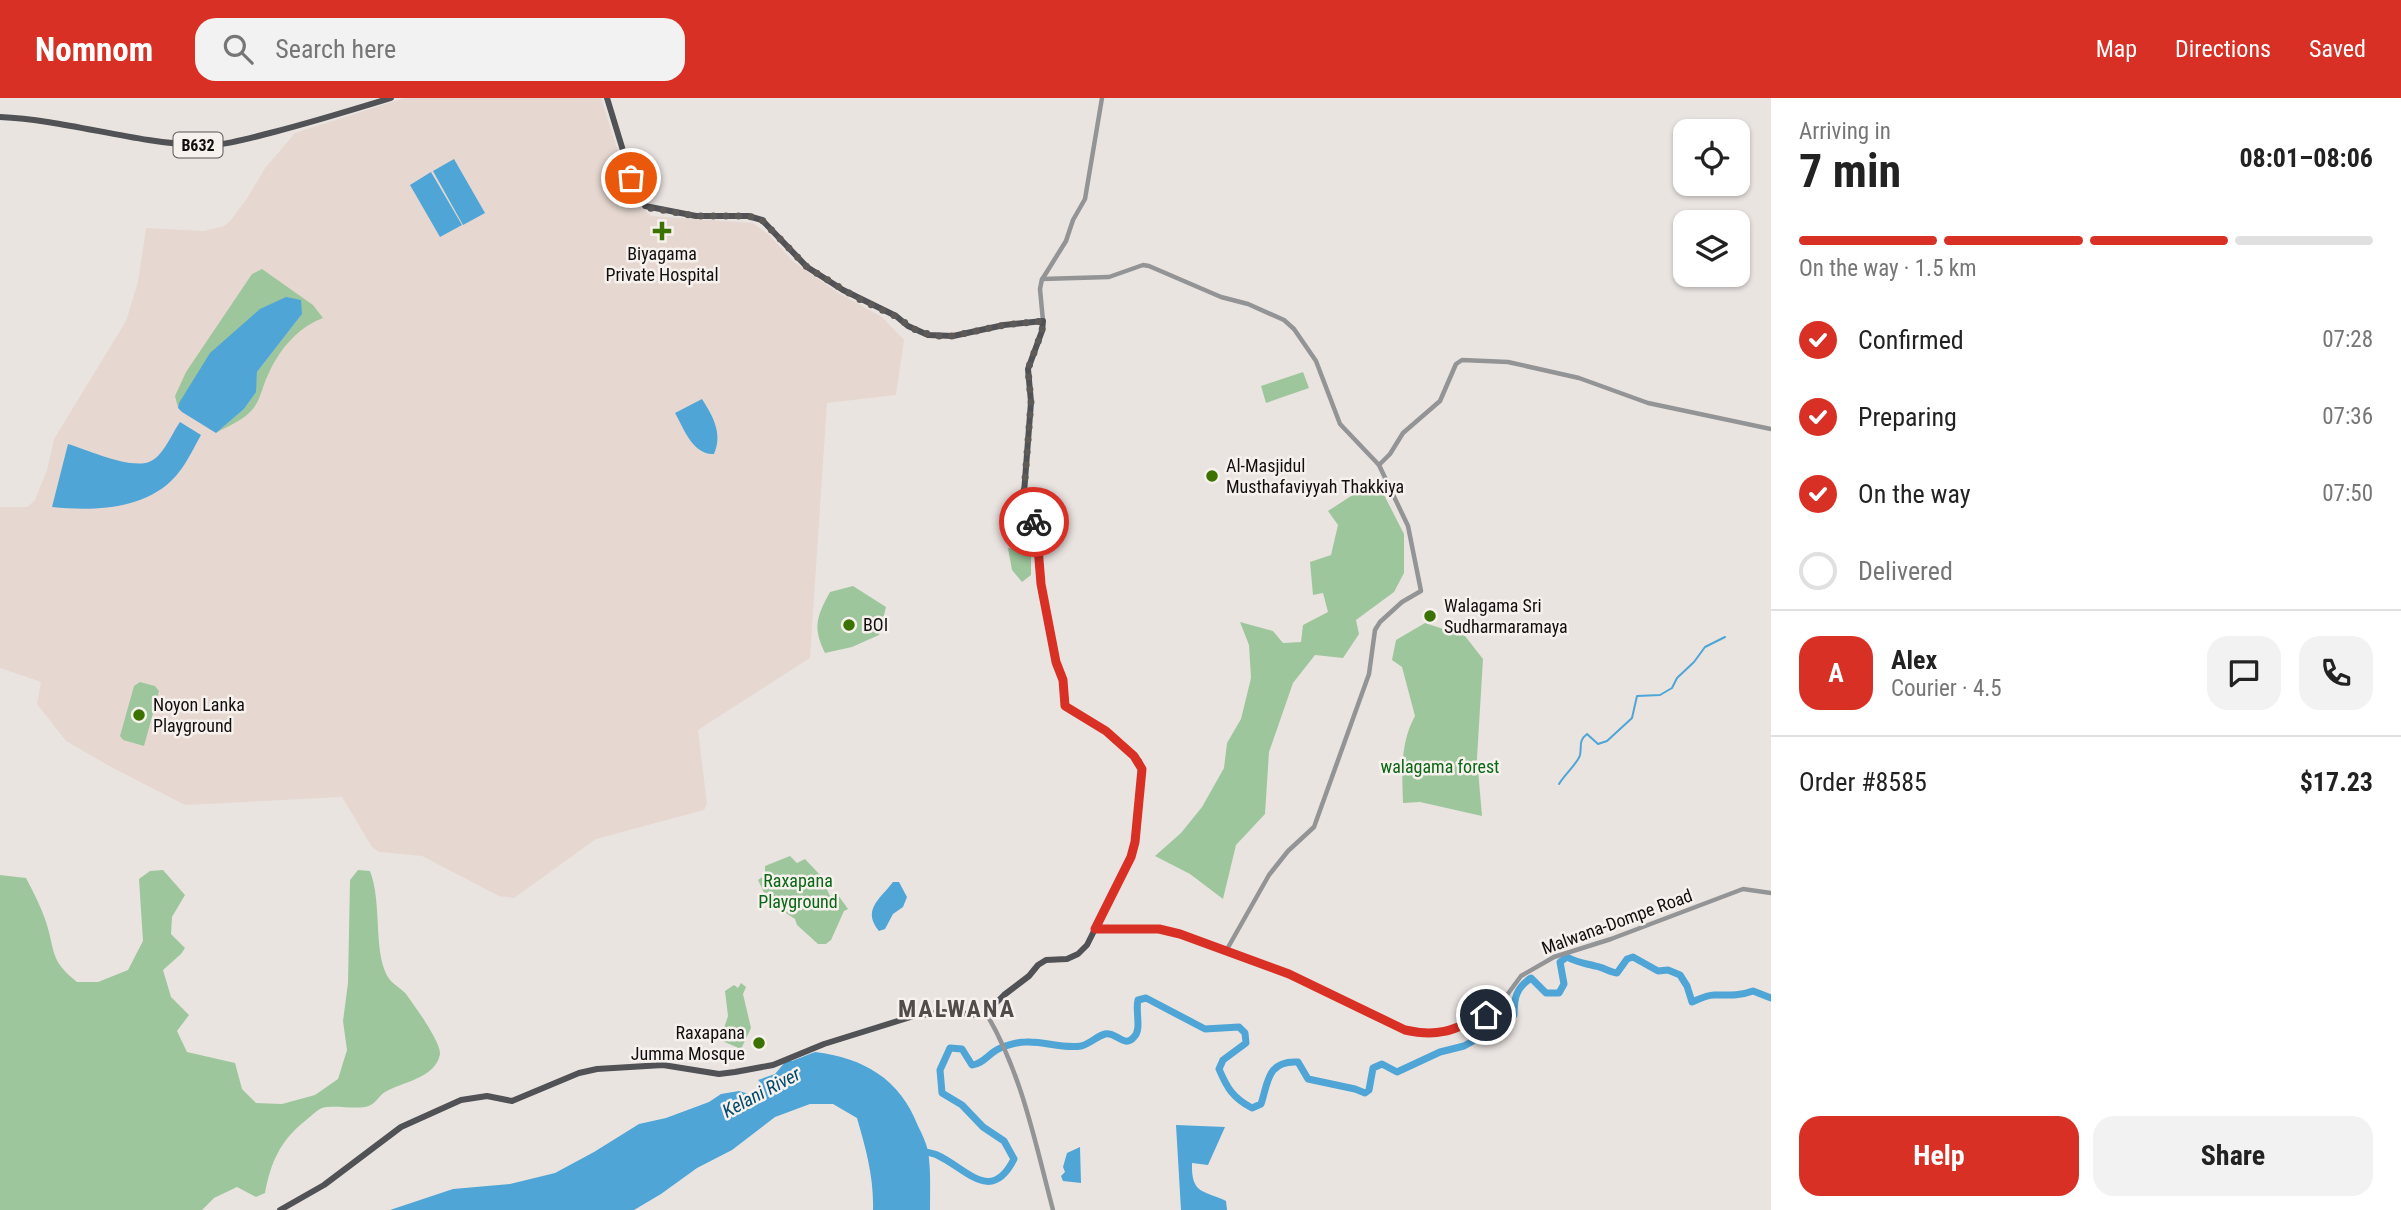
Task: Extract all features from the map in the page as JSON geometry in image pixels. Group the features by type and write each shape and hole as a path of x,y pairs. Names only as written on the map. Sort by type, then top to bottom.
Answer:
{"main road":[{"name":"B632","path":"0,117 47,121 124,137 203,145 235,142 391,98"},
{"path":"280,1210 324,1185 401,1127 461,1100 487,1096 512,1101 579,1073 597,1069 663,1065 719,1074 736,1072 773,1065 824,1044 914,1016 943,1012 973,1016 986,1013 1038,965 1046,960 1067,959 1078,954 1087,945 1131,857 1135,842 1142,769 1134,756 1106,731 1065,706 1063,680 1056,662 1041,584 1037,535 1024,492 1029,439 1029,363 1042,331 1043,321 1004,325 953,336 928,335 843,290 807,267 762,220 748,216 696,216 645,206 635,190 607,98"}],"street":[{"path":"1043,321 1040,289 1042,279 1066,241 1073,220 1085,199 1102,98"},
{"path":"1042,279 1109,276 1143,265 1149,266 1284,320 1302,338 1316,361 1340,424 1379,465 1408,527 1421,591 1402,602 1380,622 1376,630 1369,674 1314,827 1273,869 1226,951"},
{"path":"1379,465 1390,454 1403,433 1440,401 1456,364 1462,360 1508,362 1579,378 1647,403 1771,429"},
{"name":"Malwana-Dompe Road","path":"1095,929 1159,929 1180,934 1289,974 1405,1030 1443,1033 1492,1012 1521,976 1553,957 1611,939 1743,889 1771,894"},
{"path":"986,1013 1006,1053 1028,1109 1053,1210"}],"shaded area":[{"path":"404,98 601,98 633,199 651,216 753,223 769,235 794,262 837,292 882,317 904,340 896,395 827,403 810,658 698,730 707,804 704,810 596,839 514,898 499,896 422,856 379,852 372,847 342,797 185,805 66,741 37,704 41,682 0,668 0,507 27,507 35,500 47,470 54,439 126,321 138,282 146,228 204,231 224,226 248,197 265,168 295,133"}],"green space":[{"path":"262,269 313,305 323,318 297,334 283,349 272,366 253,409 242,419 216,433 244,409 255,393 257,372 302,314 179,403 178,408 175,396 186,372 252,274"},
{"path":"1303,372 1309,388 1266,403 1261,386"},
{"path":"1368,485 1382,491 1404,534 1404,573 1394,592 1356,620 1359,634 1343,658 1315,655 1293,683 1269,752 1265,814 1236,845 1223,899 1190,874 1155,856 1181,833 1202,807 1224,768 1227,743 1241,719 1251,678 1249,645 1240,622 1273,631 1283,643 1301,642 1303,625 1328,612 1323,593 1313,595 1310,562 1331,555 1338,525 1328,511"},
{"path":"1008,548 1031,549 1031,575 1022,582 1012,570"},
{"name":"BOI","path":"853,586 886,607 879,635 852,647 825,653 817,629 822,608 830,592"},
{"name":"walagama forest","path":"1425,623 1465,636 1483,659 1477,758 1482,816 1420,802 1403,803 1404,747 1415,716 1402,667 1392,660 1396,640"},
{"name":"Noyon Lanka Playground","path":"140,682 155,686 159,691 144,746 123,740 120,736 134,686"},
{"name":"Raxapana Playground","path":"790,856 797,863 805,859 821,876 830,896 838,895 848,909 844,911 831,940 826,944 818,944 797,925 795,919 768,901 758,880 765,875 765,866"},
{"path":"163,870 185,895 172,917 171,934 185,948 163,970 171,997 189,1015 177,1031 187,1052 235,1063 242,1089 256,1103 282,1104 315,1095 338,1079 347,1050 343,1021 348,983 350,880 358,870 370,871 374,884 379,944 385,970 390,980 406,994 432,1033 439,1048 437,1062 425,1074 385,1092 369,1106 327,1107 316,1112 283,1144 270,1171 265,1193 256,1197 237,1187 214,1198 202,1210 0,1210 0,875 26,878 43,914 54,954 61,967 77,982 98,982 128,970 143,941 139,879 150,871"},
{"path":"741,983 746,987 743,994 751,1028 741,1049 720,1040 728,1016 725,991 734,985 738,988"}],"water":[{"path":"454,159 485,213 463,225 433,171"},
{"path":"431,172 462,225 440,237 410,185"},
{"path":"286,297 301,300 302,314 257,372 256,392 244,409 216,433 182,412 178,408 179,403 210,353 260,309"},
{"path":"702,399 717,432 714,454 695,446 675,413"},
{"path":"180,422 201,435 180,471 159,491 145,498 115,506 83,509 52,507 68,444 120,461 149,462 163,450"},
{"path":"893,882 899,882 907,897 903,907 893,914 885,929 879,931 874,924 872,911"},
{"name":"Kelani River","path":"815,1052 849,1059 864,1066 878,1074 901,1095 928,1151 930,1210 873,1210 871,1175 857,1118 833,1104 810,1104 775,1117 732,1150 697,1168 634,1210 390,1210 453,1189 510,1184 555,1173 639,1124 666,1118 709,1102 721,1094 739,1091 756,1096 763,1090 758,1080 775,1074 786,1061"},
{"path":"1176,1125 1225,1127 1208,1165 1192,1163 1192,1173 1200,1190 1226,1201 1227,1210 1181,1210"},
{"path":"1080,1147 1081,1183 1063,1181 1061,1176 1065,1172 1063,1167 1067,1153"}],"waterway":[{"path":"1559,784 1579,758 1581,741 1587,734 1598,744 1607,741 1632,718 1637,696 1660,695 1672,688 1677,678 1705,647 1725,637"},
{"path":"921,1151 937,1155 968,1174 987,1181 996,1180 1005,1173 1014,1159 1004,1141 983,1127 962,1105 942,1093 940,1070 950,1048 962,1049 972,1065 998,1049 1019,1043 1081,1046 1109,1034 1127,1041 1134,1037 1138,1029 1138,1000 1146,998 1205,1029 1239,1027 1245,1033 1246,1043 1223,1060 1219,1069 1231,1092 1252,1108 1261,1104 1270,1074 1288,1062 1298,1062 1308,1079 1365,1093 1369,1090 1373,1068 1382,1064 1397,1072 1440,1052 1464,1046 1473,1041 1485,1025 1494,1020 1506,1020 1514,1015 1517,994 1531,978 1546,993 1559,993 1564,984 1560,962 1567,957 1617,973 1627,959 1633,957 1658,971 1668,970 1680,975 1692,1002 1711,995 1753,991 1771,998"}],"way so far":[{"path":"631,178 641,202 650,208 696,216 737,215 762,220 807,267 919,332 953,336 1004,325 1043,321 1028,369 1031,402 1024,492 1034,522"}],"place":[{"name":"Biyagama Private Hospital","path":"662,231"},
{"name":"Al-Masjidul Musthafaviyyah Thakkiya","path":"1212,476"},
{"name":"Walagama Sri Sudharmaramaya","path":"1430,616"},
{"name":"BOI","path":"849,625"},
{"name":"Noyon Lanka Playground","path":"139,715"},
{"name":"Raxapana Jumma Mosque","path":"759,1043"}],"district":[{"name":"MALWANA","path":"957,1009"}],"route":[{"path":"1034,522 1041,584 1056,662 1063,680 1065,706 1106,731 1139,761 1142,769 1135,842 1131,857 1095,929 1159,929 1180,934 1289,974 1416,1033 1443,1033 1486,1015"}]}
